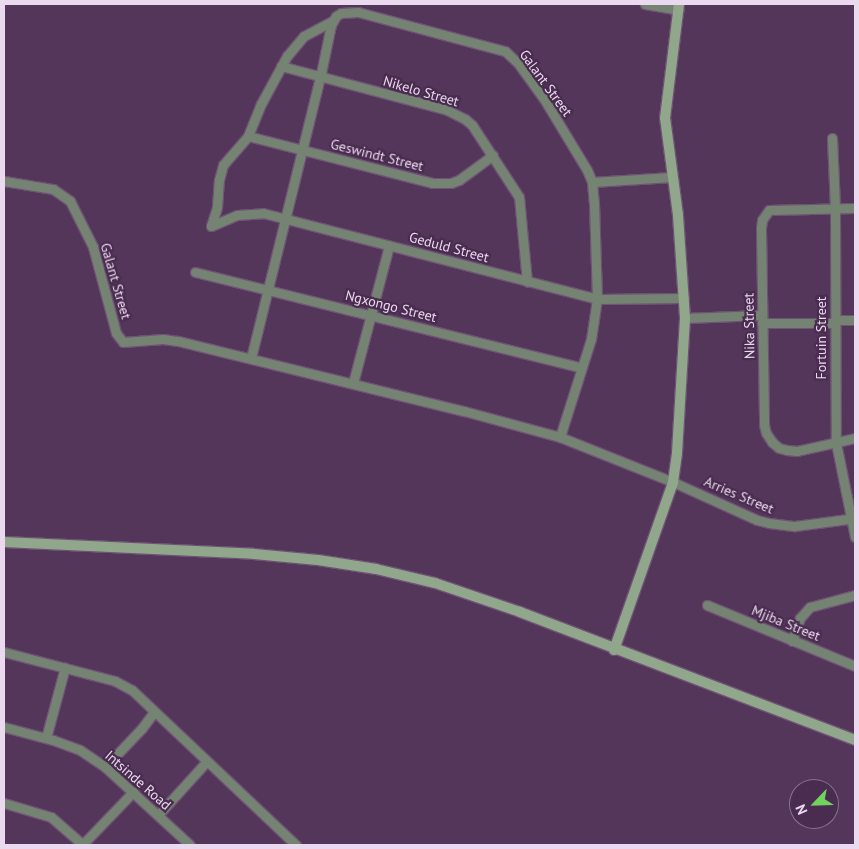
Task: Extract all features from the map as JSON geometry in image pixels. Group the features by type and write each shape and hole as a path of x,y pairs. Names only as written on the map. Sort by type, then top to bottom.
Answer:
{"street":[{"path":"614,650 673,482 681,411 685,318 684,298 678,215 666,128 666,100 679,7 645,4"},
{"name":"Galant Street","path":"211,226 217,206 219,180 223,165 248,136 261,104 281,66 292,48 304,36 332,21 341,13 352,10 504,51 518,63 544,99 592,182 597,299 591,340 580,367 560,437"},
{"path":"251,358 320,78 332,21"},
{"name":"Nikelo Street","path":"281,66 457,114 472,125 519,197 528,282"},
{"name":"Geswindt Street","path":"248,136 423,182 442,184 459,180 493,155"},
{"name":"Fortuin Street","path":"832,138 835,208 836,443 853,518 855,537"},
{"path":"592,182 672,177"},
{"name":"Galant Street","path":"4,181 53,190 70,201 93,248 116,333 124,342 163,339 178,341 353,383 560,437 673,482"},
{"path":"835,208 855,208"},
{"name":"Nika Street","path":"835,208 775,209 766,212 761,228 764,424 766,433 772,442 788,450 836,443"},
{"name":"Geduld Street","path":"211,226 237,215 254,212 597,299 684,298"},
{"path":"353,383 389,246"},
{"name":"Ngxongo Street","path":"195,272 580,367"},
{"path":"685,318 835,322 855,320"},
{"path":"836,443 855,438"},
{"name":"Arries Street","path":"673,482 769,524 795,526 853,518"},
{"path":"4,542 254,554 318,560 376,569 435,583 520,612 614,650 855,740"},
{"path":"792,641 800,618 810,608 855,595"},
{"name":"Mjiba Street","path":"707,605 855,666"},
{"path":"4,652 65,667 124,685 296,845"},
{"path":"46,738 65,667"},
{"path":"105,766 142,728 154,712"},
{"name":"Intsinde Road","path":"4,728 46,738 80,750 105,766 186,844"},
{"path":"158,815 206,762"},
{"path":"4,803 51,817 82,845 133,792"}]}
